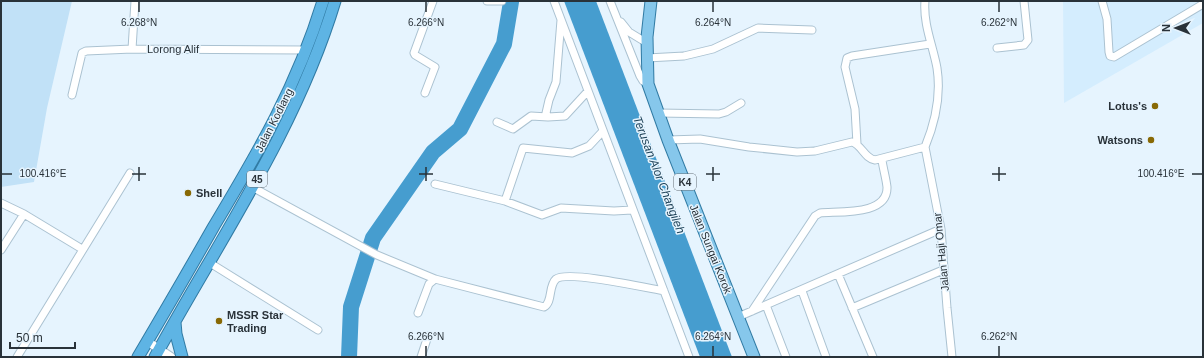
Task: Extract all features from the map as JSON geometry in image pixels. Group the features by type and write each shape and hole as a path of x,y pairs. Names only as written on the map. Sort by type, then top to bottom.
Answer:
{"highway":[{"name":"Jalan Kodiang","path":"138,357 264,142 290,91 307,50 323,1"},
{"name":"Jalan Kodiang","path":"157,353 269,159 301,94 335,1"},
{"path":"175,322 176,334 182,357"}],"main road":[{"name":"Jalan Sungai Korok","path":"651,1 647,43 648,84 668,140 754,357"}],"street":[{"path":"132,49 136,1"},
{"path":"425,93 435,67 415,56 414,53 433,1"},
{"path":"487,1 502,1"},
{"path":"554,1 689,357"},
{"path":"610,1 640,76 643,81 648,84"},
{"path":"668,140 700,139 749,147 797,152 815,151 852,142 857,144 869,159 882,160 925,147 931,133 938,92 937,68 930,44 925,1"},
{"path":"997,48 1024,45 1028,40 1024,1"},
{"path":"1102,1 1107,19 1110,56 1114,57 1203,4"},
{"path":"617,17 629,32 647,43"},
{"path":"548,118 546,113 556,82 561,18"},
{"path":"647,58 684,56 706,51 758,28 812,30"},
{"path":"857,144 855,109 845,67 847,58 930,44"},
{"name":"Lorong Alif","path":"72,95 82,53 86,51 132,49 307,50"},
{"path":"497,122 514,128 531,116 548,118 565,116 588,91"},
{"path":"659,113 719,114 726,112 741,103"},
{"path":"505,201 523,148 572,154 589,146 603,131"},
{"name":"Jalan Haji Omar","path":"925,147 941,229 943,270 952,357"},
{"path":"752,311 814,216 820,213 870,209 883,199 887,188 882,160"},
{"path":"17,357 130,173"},
{"path":"436,184 505,201 542,215 561,208 609,211 632,210"},
{"path":"252,187 361,247 435,279 544,307 548,305 554,282 558,278 564,277 592,278 664,291"},
{"path":"1,203 24,214 82,249"},
{"path":"1,250 24,214"},
{"path":"738,317 941,229"},
{"path":"210,263 318,330"},
{"path":"852,308 943,270"},
{"path":"838,274 873,357"},
{"path":"418,313 429,284 435,279"},
{"path":"802,290 826,357"},
{"path":"766,305 786,357"},
{"path":"421,357 428,336"},
{"path":"147,341 157,353 171,357"}],"shaded area":[{"path":"1,1 72,1 47,108 34,182 1,187"},
{"path":"1063,1 1203,1 1203,23 1064,103"}],"water":[{"name":"Terusan Alor Changileh","path":"564,1 596,1 732,357 700,357"}],"waterway":[{"path":"349,357 351,307 373,238 433,152 460,129 504,44 511,2"}],"place":[{"name":"Lotus's","path":"1155,106"},
{"name":"Watsons","path":"1151,140"},
{"name":"Shell","path":"188,193"},
{"name":"MSSR Star Trading","path":"219,321"}]}
